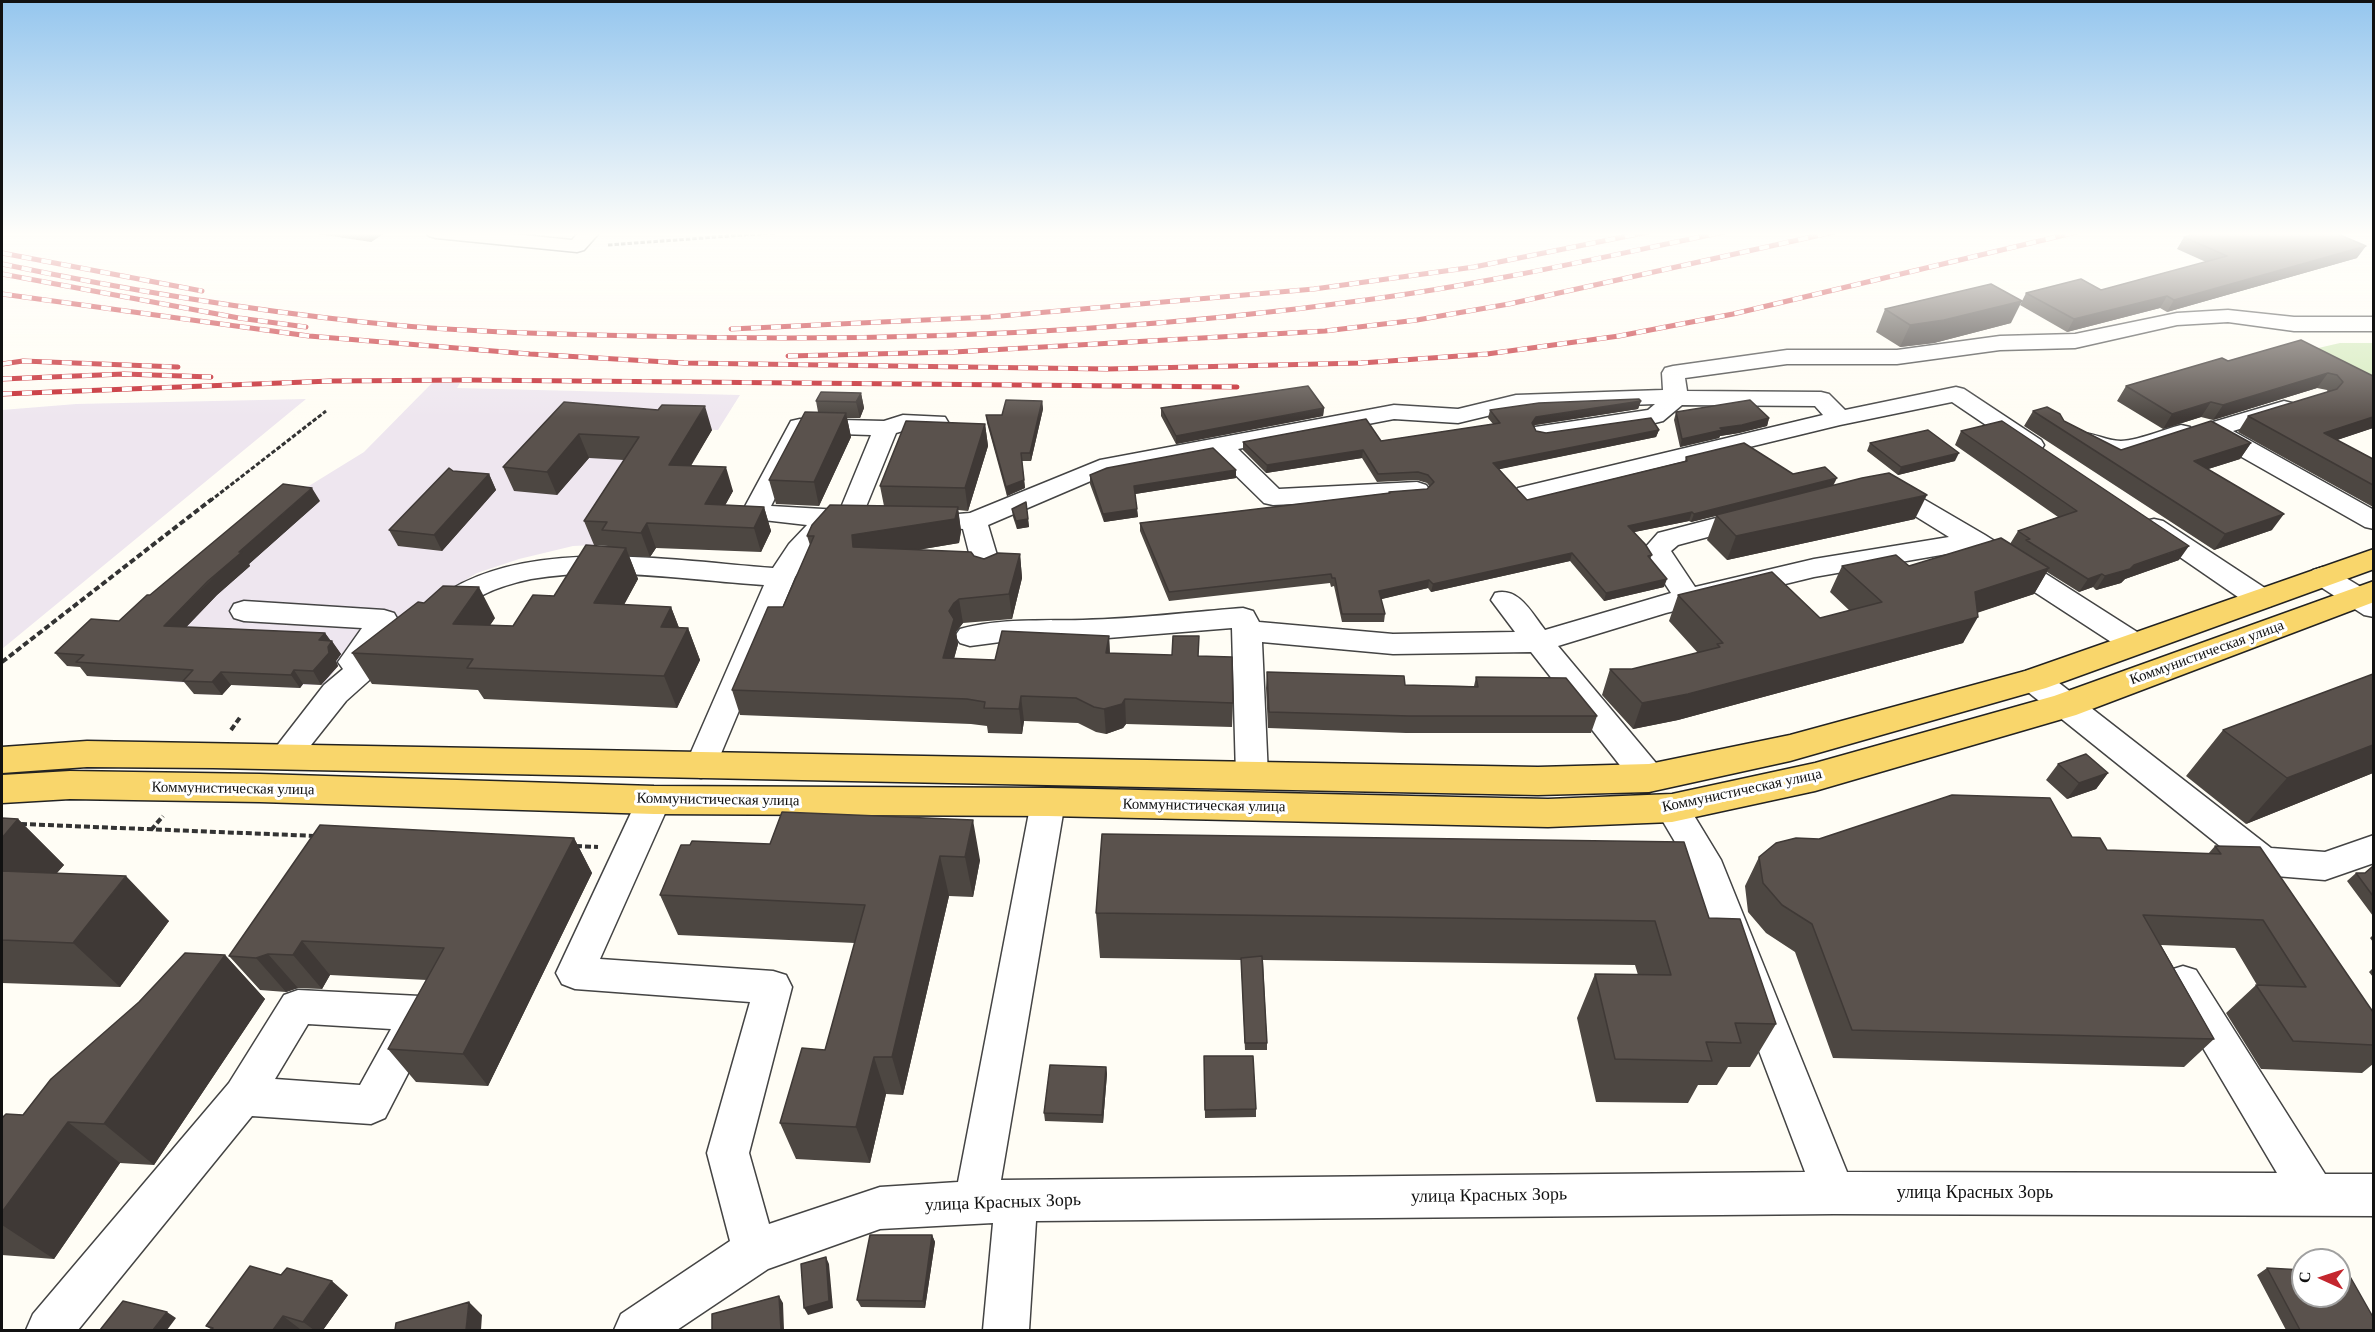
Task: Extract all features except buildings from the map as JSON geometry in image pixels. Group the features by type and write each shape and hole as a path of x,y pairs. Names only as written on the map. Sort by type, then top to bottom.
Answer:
{"main road":[{"name":"Коммунистическая улица","path":"2,760 87,754 285,756 1538,781 1649,778 1790,748 2034,680 2373,558"},
{"name":"Коммунистическая улица","path":"2,789 70,785 260,788 654,800 1048,802 1548,813 1671,808 1815,777 2064,706 2368,599"}],"street":[{"path":"1676,399 1674,373 1787,357 1897,357 2000,343 2075,341 2177,319 2228,316 2294,324 2373,324"},
{"path":"1527,493 1840,418 1956,394 2055,460"},
{"path":"929,520 974,521 1100,468 1394,412 1458,416 1516,402 1648,396 1676,399 1821,399 1840,418"},
{"path":"1544,432 1655,416 1676,399"},
{"path":"2212,430 2308,400"},
{"path":"850,518 755,512 800,426 886,428 903,422 936,422"},
{"path":"2065,430 2098,447 2120,450 2202,426 2373,521"},
{"path":"701,766 781,577 799,550 850,518 886,428"},
{"path":"1220,446 1273,497 1416,490"},
{"path":"1858,490 1880,484 1975,541 2135,644"},
{"path":"1688,598 1657,550 1668,539 1780,510"},
{"path":"2133,513 2261,599"},
{"path":"974,521 988,572"},
{"path":"1247,631 1393,644 1537,642 1688,598 1814,568 1975,541"},
{"path":"335,693 415,625 477,586 527,571 589,564 781,577"},
{"path":"2323,576 2368,599"},
{"path":"1505,600 1649,778"},
{"path":"244,611 384,620 355,659 335,693 285,756"},
{"path":"970,636 1023,629 1083,630 1244,618 1247,631 1252,776"},
{"path":"2034,680 2263,861 2325,866 2373,849"},
{"path":"654,800 575,973 772,987 728,1153 755,1251"},
{"path":"1006,1330 996,1201 1048,802"},
{"path":"1671,808 1704,860 1834,1193"},
{"path":"2183,982 2314,1195"},
{"path":"49,1330 243,1096"},
{"name":"улица Красных Зорь","path":"637,1330 755,1251 880,1208 996,1201 1834,1193 2373,1196"}],"path":[{"path":"2,662 326,411"},
{"path":"13,824 327,836"},
{"path":"573,846 632,848"}],"shaded area":[{"path":"432,383 460,383 457,388 740,395 718,430 670,428 594,545 573,546 519,559 477,573 420,607 344,659 324,685 303,685 300,688 231,685 222,695 194,694 202,684 87,676 291,497 364,452"},
{"path":"306,399 2,649 2,410 76,404"}],"green space":[{"path":"2340,343 2373,343 2373,394 2292,354"}],"railway":[{"path":"3,294 309,336 530,354 684,363 1107,369 1361,363 1487,354 1619,336 1733,314 1816,294"},
{"path":"111,294 239,318 306,327"},
{"path":"162,294 318,317 433,328 734,338 1008,333 1191,320 1408,294"},
{"path":"731,329 989,317 1254,294"},
{"path":"788,356 954,352 1325,331 1417,320 1553,294"},
{"path":"2,364 23,361 178,367"},
{"path":"2,379 124,374 211,377"},
{"path":"2,394 331,381 469,380 1237,387"}]}
